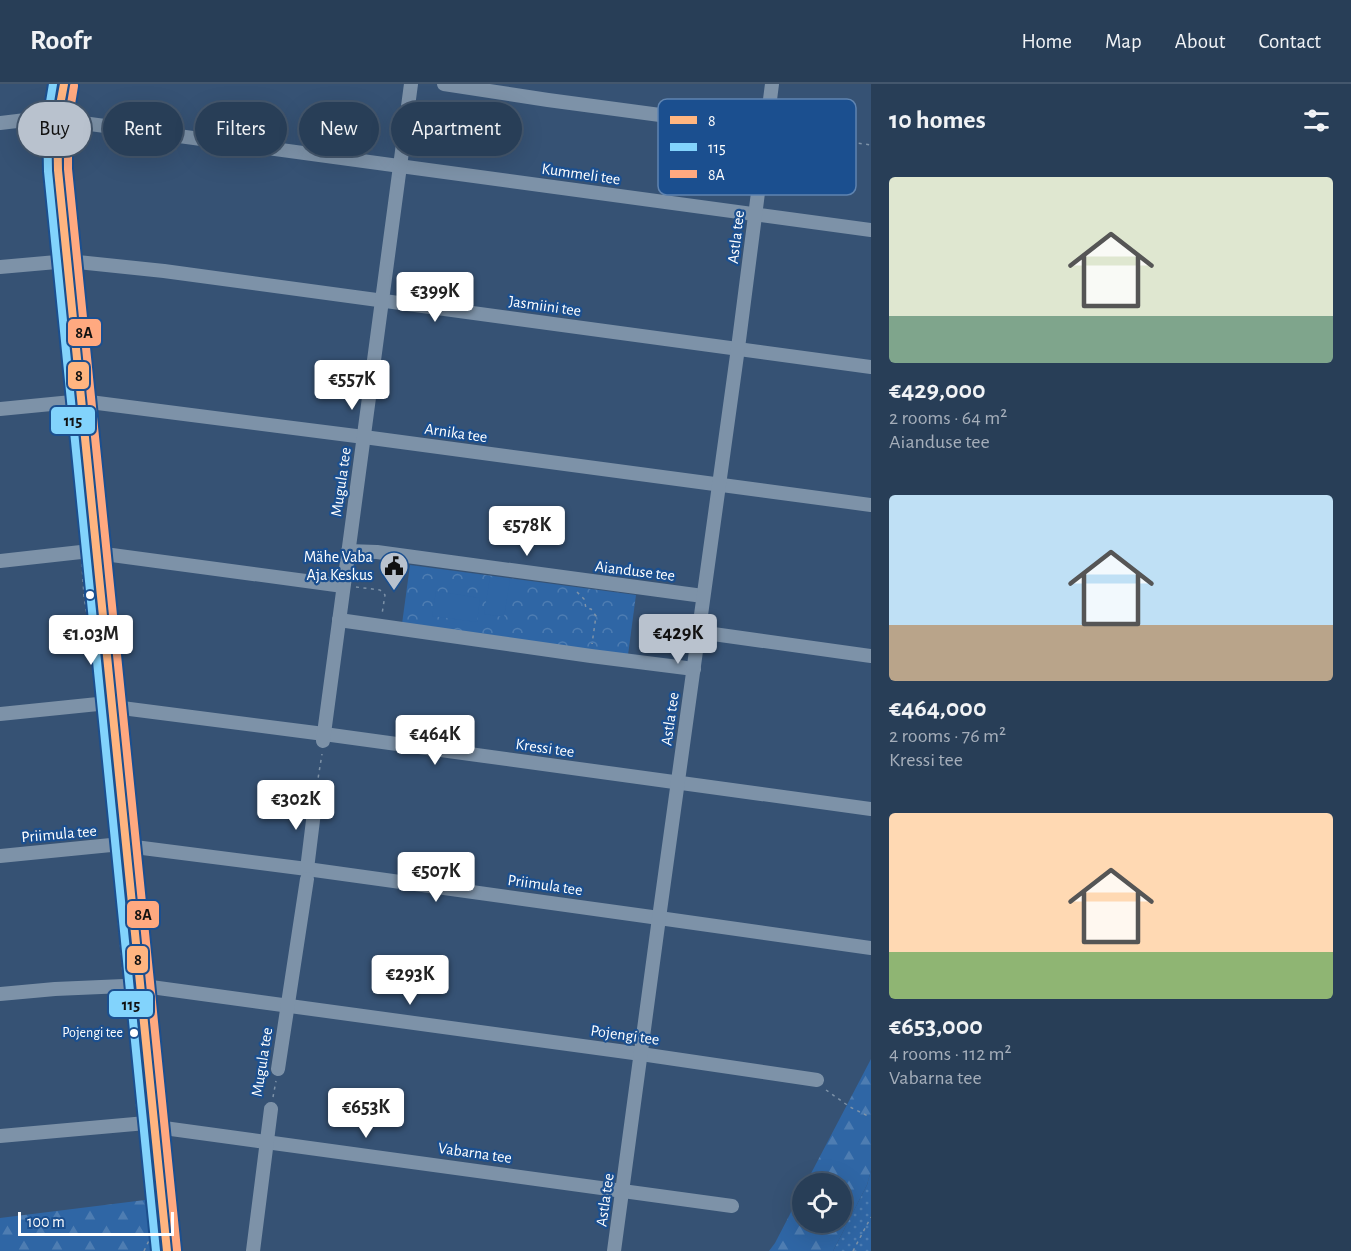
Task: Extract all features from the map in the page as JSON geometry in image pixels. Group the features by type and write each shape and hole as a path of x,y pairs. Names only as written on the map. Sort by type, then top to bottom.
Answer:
{"main road":[{"path":"61,102 64,84"},
{"path":"58,156 167,1251"}],"street":[{"name":"Mugula tee","path":"324,738 411,84"},
{"path":"444,84 658,115"},
{"name":"Astla tee","path":"770,99 772,84"},
{"name":"Kummeli tee","path":"0,123 18,121"},
{"name":"Kummeli tee","path":"91,125 871,230"},
{"name":"Astla tee","path":"615,1251 758,195"},
{"name":"Jasmiini tee","path":"0,267 68,261 164,271 871,367"},
{"name":"Arnika tee","path":"0,408 82,402 871,505"},
{"name":"Aianduse tee","path":"348,551 377,552 703,596"},
{"path":"0,561 81,552 97,553 343,586"},
{"path":"339,620 693,669"},
{"path":"699,632 871,656"},
{"name":"Kressi tee","path":"0,714 113,704 122,708 324,738 871,809"},
{"name":"Mugula tee","path":"279,1068 316,796"},
{"name":"Priimula tee","path":"0,856 111,845 127,846 307,874 659,918 871,948"},
{"name":"Pojengi tee","path":"0,994 55,989 141,986 817,1080"},
{"name":"Mugula tee","path":"253,1251 271,1109"},
{"name":"Vabarna tee","path":"0,1136 138,1122 732,1206"}],"path":[{"path":"856,143 871,145"},
{"path":"576,580 576,591 584,599 586,608 591,609 596,616 591,656"},
{"path":"343,586 380,590 385,595 381,626"},
{"path":"316,796 324,738"},
{"path":"115,883 123,971"},
{"name":"Mugula tee","path":"271,1109 279,1068"},
{"path":"817,1080 822,1088 850,1107 871,1116"},
{"path":"853,1251 871,1216"}],"green space":[{"path":"410,565 636,595 628,655 402,624"},
{"path":"490,577 510,580 504,617 484,614"},
{"path":"436,591 480,598 477,622 432,616"},
{"path":"128,921 131,978 125,981 121,922"},
{"path":"871,1059 871,1170 867,1185 852,1214 852,1173 811,1173"},
{"path":"141,1126 146,1128 161,1251 146,1251 155,1225"},
{"path":"871,1170 871,1251 833,1251 842,1233 852,1233 852,1214 867,1185"},
{"path":"145,1200 152,1251 0,1251 0,1218"},
{"path":"792,1210 792,1233 842,1233 833,1251 769,1251"}],"transit line":[{"name":"115","path":"53,84 47,120 48,171 156,1251"},
{"name":"8","path":"64,84 57,121 58,170 167,1251"},
{"name":"8A","path":"74,86 68,122 68,169 177,1250"}],"place":[{"name":"Mähe Vaba Aja Keskus","path":"394,592"},
{"name":"Pojengi tee","path":"134,1033"}]}
